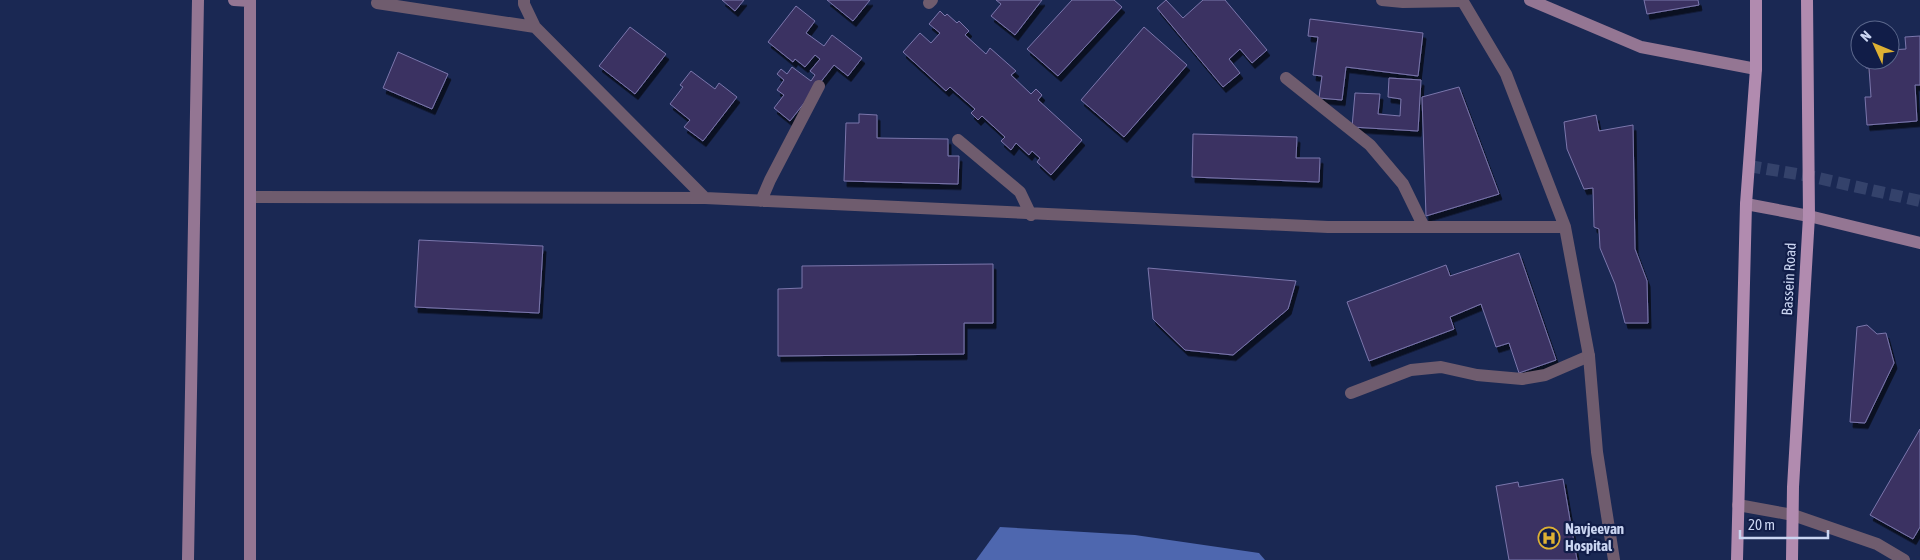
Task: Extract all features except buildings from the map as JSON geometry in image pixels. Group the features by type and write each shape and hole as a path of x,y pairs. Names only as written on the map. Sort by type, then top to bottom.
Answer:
{"main road":[{"path":"1737,560 1746,204 1756,69 1756,0"},
{"name":"Bassein Road","path":"1792,560 1809,216 1807,0"}],"street":[{"path":"188,560 198,0"},
{"path":"234,0 250,0 250,560"},
{"path":"524,0 524,4 535,27 705,198"},
{"path":"1382,0 1403,2 1462,1 1506,74 1565,226 1588,356 1597,452 1614,560"},
{"path":"1530,0 1641,48 1756,69"},
{"path":"377,3 535,27"},
{"path":"1286,78 1370,145 1403,184 1424,227"},
{"path":"761,202 770,180 819,86"},
{"path":"958,140 1020,192 1032,214"},
{"path":"250,197 705,198 1328,228 1565,226"},
{"path":"1746,204 1809,216 1920,243"},
{"path":"1351,393 1411,370 1441,367 1477,375 1522,379 1545,375 1588,356"},
{"path":"1738,505 1793,515 1877,544 1904,560"}],"water":[{"path":"1000,527 1135,535 1259,553 1265,560 976,560"}],"tunnel":[{"path":"1749,166 1809,176 1920,201"}],"place":[{"name":"Navjeevan Hospital","path":"1549,538"}]}
